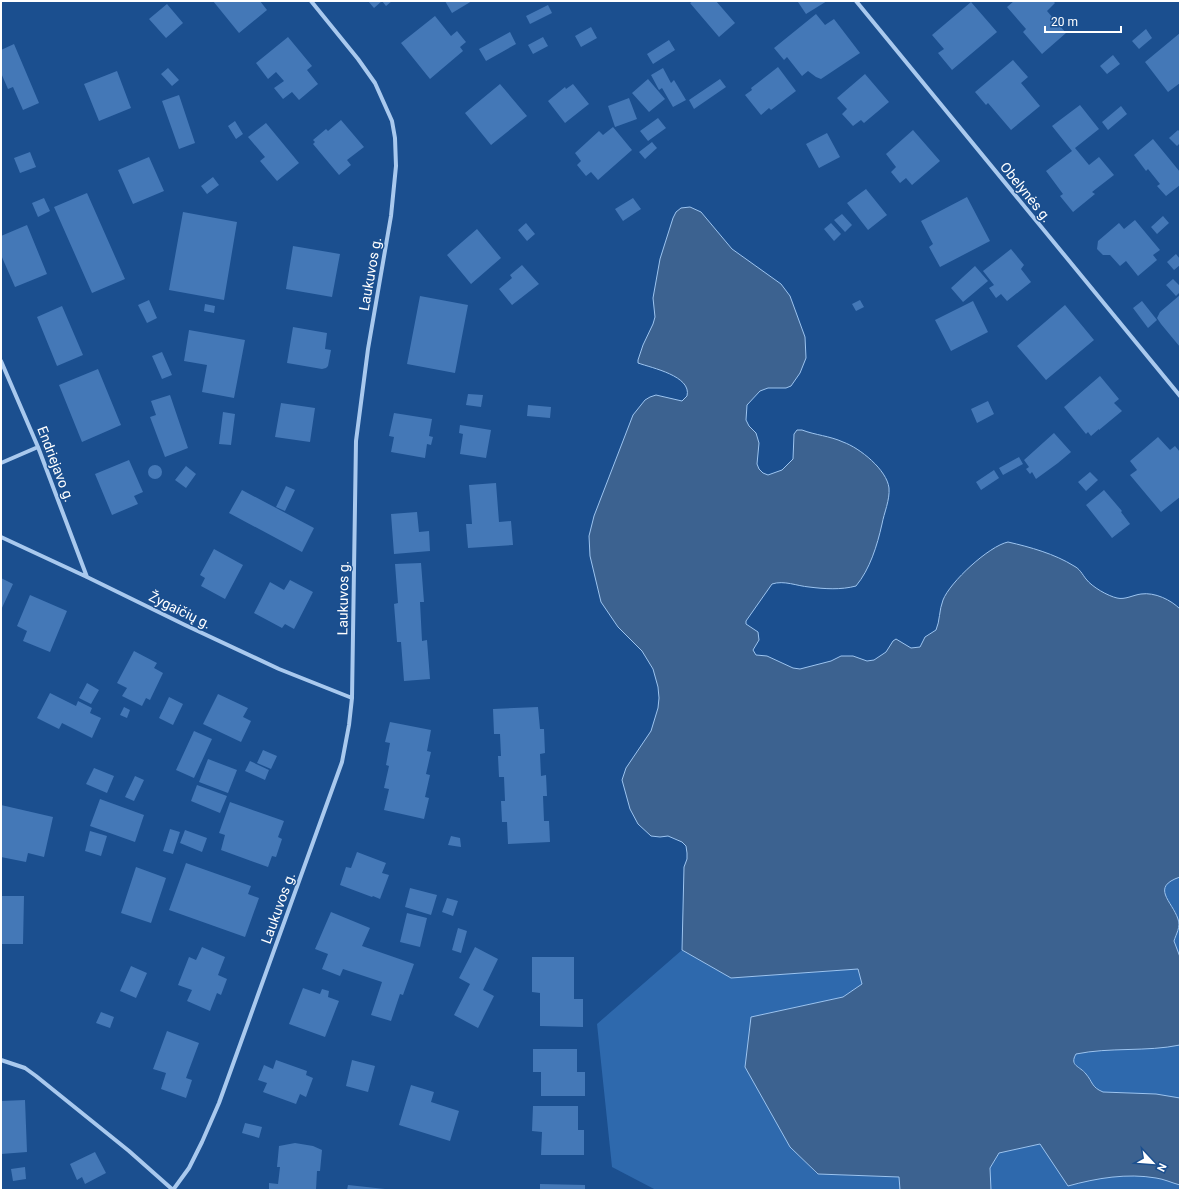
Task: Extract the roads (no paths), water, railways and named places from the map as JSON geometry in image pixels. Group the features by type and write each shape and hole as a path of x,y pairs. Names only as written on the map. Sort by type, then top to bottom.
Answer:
{"street":[{"name":"Laukuvos g.","path":"1,1060 25,1068 36,1076 173,1190 189,1168 219,1103 342,762 349,725 352,698 356,441 368,349 391,216 396,166 395,138 392,121 376,84 358,59 311,1"},
{"name":"Obelynės g.","path":"856,1 1180,396"},
{"name":"Endriejavo g.","path":"1,360 38,447 87,577"},
{"path":"1,463 38,447"},
{"name":"Žygaičių g.","path":"1,538 272,665 352,698"}]}
